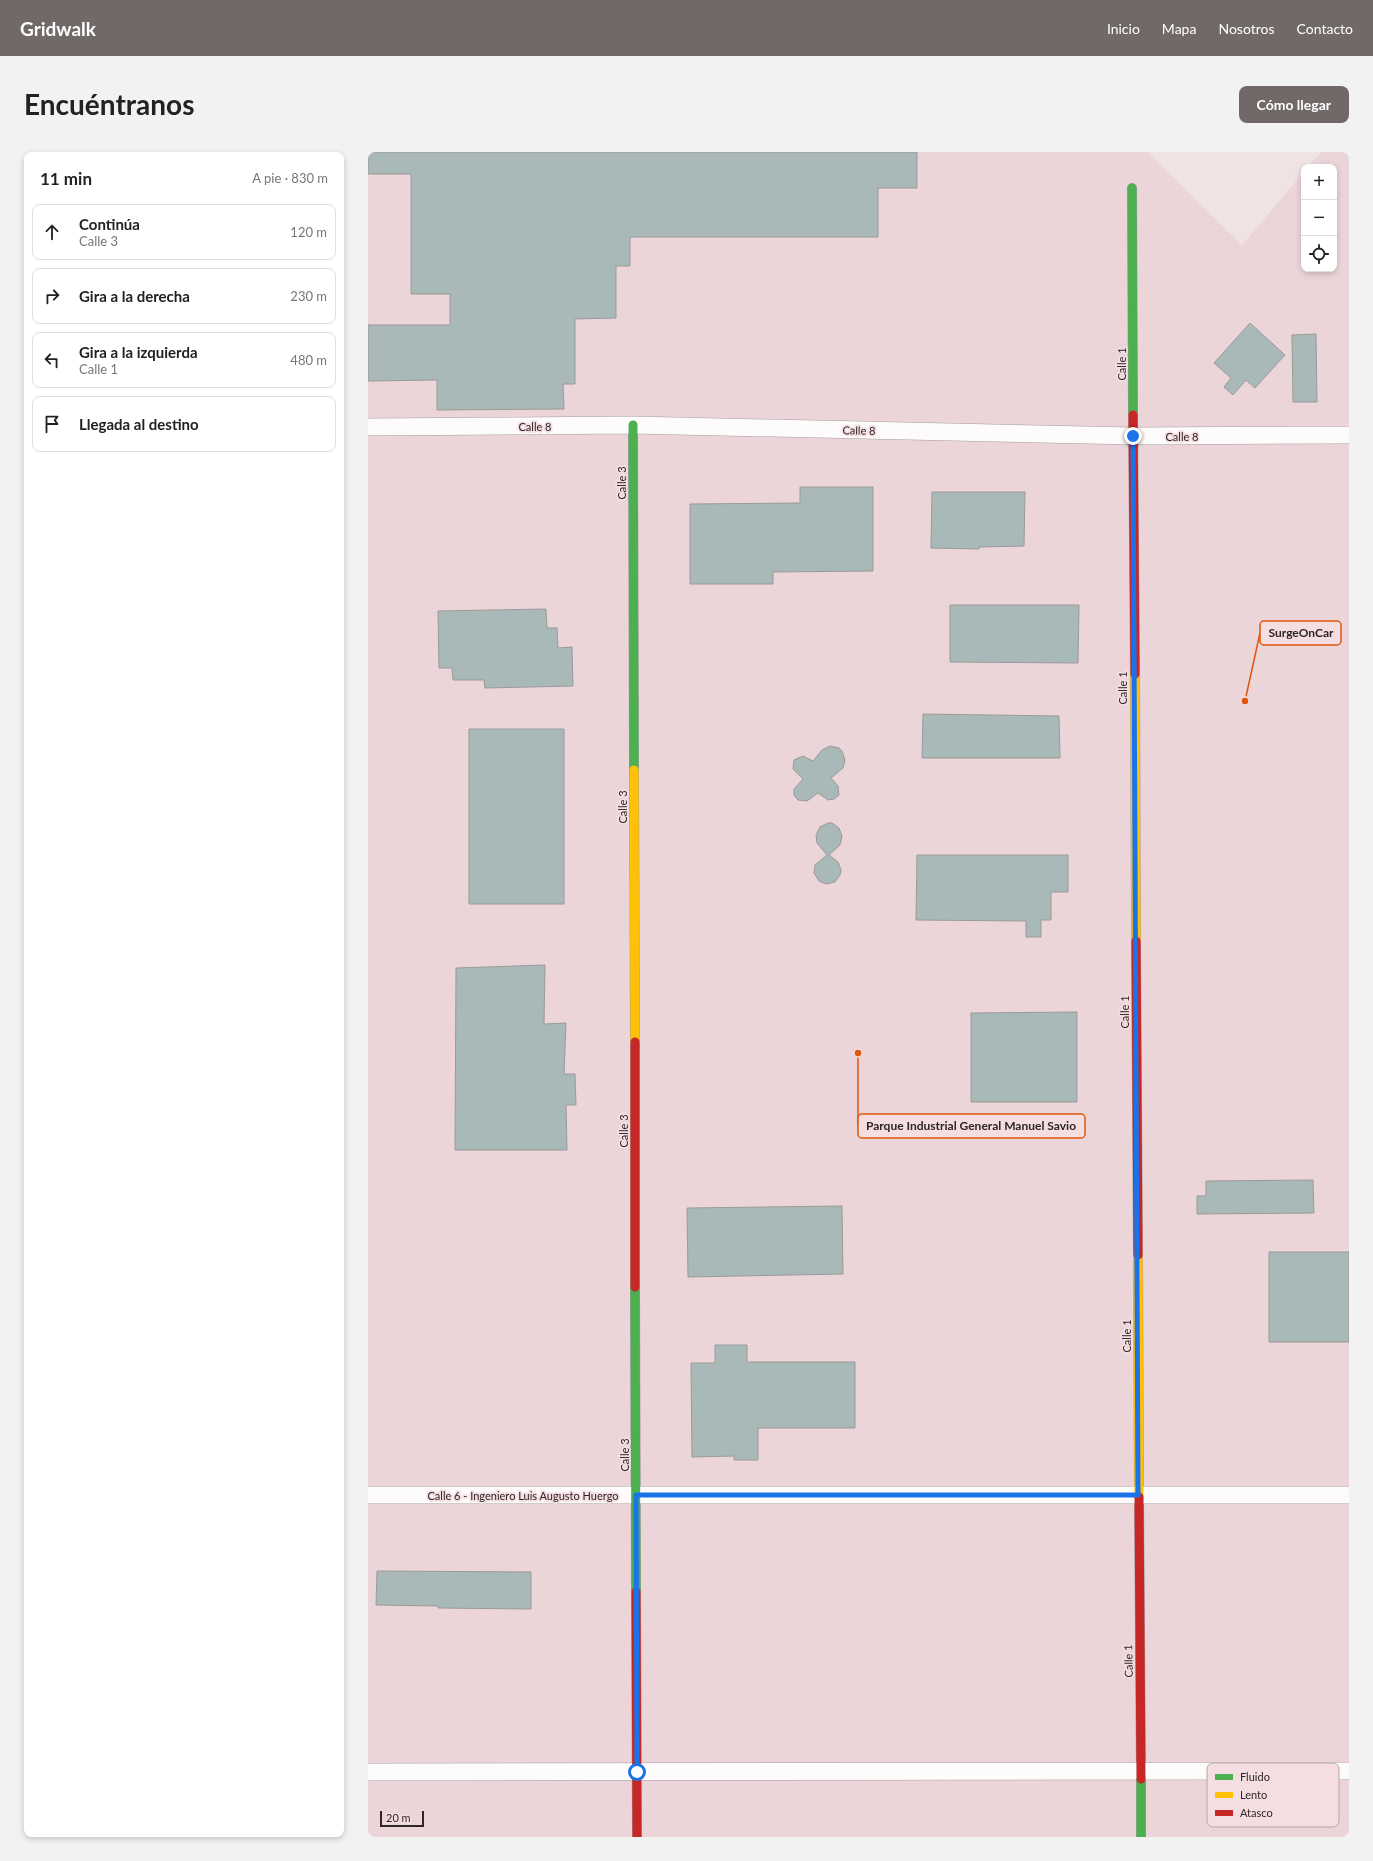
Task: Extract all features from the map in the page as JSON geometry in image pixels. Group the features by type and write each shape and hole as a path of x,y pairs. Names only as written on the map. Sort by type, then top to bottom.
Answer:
{"street":[{"name":"Calle 1","path":"1132,188 1141,1837"},
{"name":"Calle 8","path":"368,427 633,425 1133,436 1349,435"},
{"name":"Calle 3","path":"633,425 636,1837"},
{"name":"Calle 6 - Ingeniero Luis Augusto Huergo","path":"368,1495 1349,1495"},
{"path":"368,1772 1207,1771"}],"shaded area":[{"path":"368,152 1148,152 1242,245 1301,176 1301,272 1337,272 1337,164 1311,164 1321,152 1349,152 1349,1837 368,1837"}],"building":[{"path":"368,152 917,152 917,188 878,188 878,237 630,237 630,266 616,266 616,318 575,319 575,384 563,384 564,409 437,410 437,380 368,381 368,325 450,325 450,294 411,294 411,174 368,174"},
{"path":"1250,323 1285,355 1255,388 1246,380 1233,395 1224,387 1231,378 1214,363"},
{"path":"1316,334 1317,402 1293,402 1292,335"},
{"path":"800,487 873,487 873,571 773,572 773,584 690,584 690,504 800,503"},
{"path":"932,492 1025,492 1024,546 979,547 979,549 931,548"},
{"path":"950,605 1079,605 1078,663 950,662"},
{"path":"546,609 547,628 557,628 558,648 572,647 573,686 485,688 484,680 453,680 452,668 439,668 438,611"},
{"path":"923,714 1059,716 1060,758 922,758"},
{"path":"469,729 564,729 564,904 469,904"},
{"path":"830,746 839,748 842,751 845,760 843,768 831,778 838,786 839,795 834,799 828,800 818,793 807,801 798,800 794,795 794,789 803,779 793,769 794,760 803,756 813,761 822,750"},
{"path":"828,823 832,823 839,828 842,836 840,845 829,855 838,862 841,870 840,875 835,882 826,884 819,881 814,873 815,865 827,855 817,843 816,835 820,827"},
{"path":"917,855 1068,855 1068,892 1051,892 1051,920 1041,920 1041,937 1026,937 1026,921 916,920"},
{"path":"545,965 544,1024 566,1023 564,1074 575,1074 576,1105 566,1105 567,1150 455,1150 456,968"},
{"path":"1077,1012 1077,1102 971,1102 971,1013"},
{"path":"1313,1180 1314,1213 1197,1214 1197,1196 1206,1196 1206,1181"},
{"path":"842,1206 843,1274 688,1277 687,1208"},
{"path":"1269,1252 1349,1252 1349,1342 1269,1342"},
{"path":"715,1345 747,1345 747,1362 855,1362 855,1428 758,1428 758,1460 734,1460 734,1456 692,1457 691,1363 715,1363"},
{"path":"377,1571 531,1572 531,1609 438,1608 438,1606 376,1605"}],"traffic: fast":[{"path":"1132,188 1133,415"},
{"path":"633,425 634,770"},
{"path":"635,1287 636,1592"},
{"path":"1141,1779 1141,1837"}],"traffic: slow":[{"path":"1135,674 1136,941"},
{"path":"634,770 635,1042"},
{"path":"1138,1255 1139,1497"}],"traffic: jam":[{"path":"1133,415 1135,674"},
{"path":"1136,941 1138,1255"},
{"path":"635,1042 635,1287"},
{"path":"1139,1497 1141,1779"},
{"path":"636,1592 637,1837"}],"place":[{"name":"SurgeOnCar","path":"1245,701"},
{"name":"Parque Industrial General Manuel Savio","path":"858,1053"}],"route":[{"path":"637,1772 636,1495 1138,1495 1133,436"}]}
